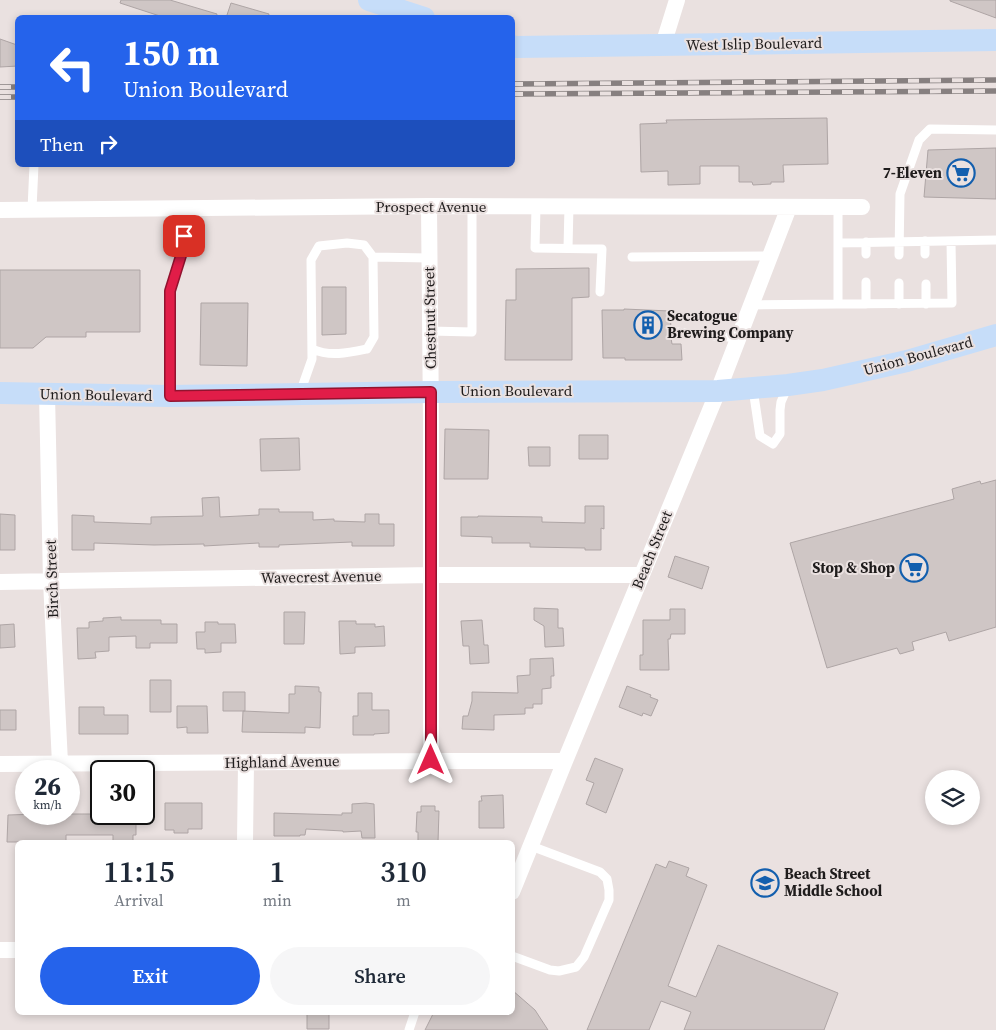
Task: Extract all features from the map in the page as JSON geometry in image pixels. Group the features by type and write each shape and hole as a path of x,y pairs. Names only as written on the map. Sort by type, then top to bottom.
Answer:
{"main road":[{"path":"369,0 415,15"},
{"name":"West Islip Boulevard","path":"515,47 996,40"},
{"name":"Union Boulevard","path":"0,393 170,396 431,392 718,391 753,389 823,380 907,361 996,335"}],"street":[{"path":"663,45 677,0"},
{"name":"Prospect Avenue","path":"0,210 429,206 862,207"},
{"name":"Chestnut Street","path":"429,206 432,576 431,760"},
{"name":"Beach Street","path":"515,885 718,391 789,207"},
{"name":"Birch Street","path":"47,394 51,581 60,760"},
{"name":"Wavecrest Avenue","path":"0,582 641,575"},
{"name":"Highland Avenue","path":"80,763 431,760 565,761"},
{"path":"245,840 246,763"},
{"name":"Highland Avenue","path":"0,764 15,764"},
{"path":"0,950 15,950"}],"lane":[{"path":"899,255 900,194 920,140 930,129 996,130"},
{"path":"32,209 34,167"},
{"path":"430,331 472,332 472,206"},
{"path":"568,248 569,206"},
{"path":"536,207 536,248 602,249 600,292"},
{"path":"838,207 838,304"},
{"path":"170,396 170,291 184,246 183,208"},
{"path":"838,243 996,240"},
{"path":"924,241 925,254"},
{"path":"751,305 952,304 952,241"},
{"path":"866,242 866,254"},
{"path":"300,394 312,359 311,260 319,246 347,243 364,245 374,257 374,337 367,349 348,353 322,353 312,349"},
{"path":"632,256 770,256"},
{"path":"374,257 429,258"},
{"path":"866,282 866,304"},
{"path":"899,283 899,304"},
{"path":"926,284 926,304"},
{"path":"676,332 738,338"},
{"path":"753,389 760,436 773,444 780,434 781,402 788,385"},
{"path":"515,957 550,970 559,971 576,967 584,957 609,900 607,879 600,872 531,846"},
{"path":"408,1030 414,1015"}],"building":[{"path":"121,0 170,0 217,14 157,15 120,3"},
{"path":"996,0 996,18 950,1"},
{"path":"231,3 269,14 269,15 227,15"},
{"path":"0,39 15,44 15,66 0,67"},
{"path":"827,118 828,164 783,165 784,182 753,185 752,182 739,182 739,166 700,166 700,184 668,185 668,171 641,172 640,124 667,123 666,120"},
{"name":"7-Eleven","path":"996,148 996,199 924,197 928,150"},
{"path":"589,268 589,297 572,298 572,360 505,360 506,300 516,300 516,269"},
{"path":"0,270 140,270 140,332 86,332 86,337 46,337 33,348 0,348"},
{"path":"322,287 346,287 346,334 322,335"},
{"path":"201,303 248,303 247,366 200,365"},
{"name":"Secatogue Brewing Company","path":"602,310 670,311 672,344 681,344 682,360 603,358"},
{"path":"445,429 489,430 488,479 444,479"},
{"path":"579,435 608,435 608,459 579,459"},
{"path":"299,438 300,470 261,471 260,439"},
{"path":"528,447 550,447 550,466 529,466"},
{"path":"996,480 996,627 949,641 946,632 912,642 914,650 900,654 897,648 827,668 790,543 954,499 952,489 980,481 981,484"},
{"path":"219,497 220,517 259,515 259,509 279,509 279,512 313,512 313,520 334,519 334,521 365,522 365,514 379,514 379,524 394,524 394,546 352,546 352,542 279,545 279,547 259,547 259,543 204,546 204,544 94,543 94,550 72,550 72,515 94,516 94,522 151,524 151,517 203,516 202,498"},
{"path":"585,506 604,506 604,529 601,528 601,550 530,547 530,543 492,543 492,537 461,536 461,517 542,517 542,522 585,523"},
{"path":"0,514 15,515 15,550 0,550"},
{"path":"675,556 709,567 702,589 668,577"},
{"path":"534,608 558,609 558,628 563,628 564,646 545,647 544,626 534,620"},
{"path":"670,609 685,609 685,634 671,634 670,639 668,639 669,670 640,670 640,655 643,655 643,620 670,620"},
{"path":"284,612 305,612 304,644 284,644"},
{"path":"121,617 121,620 161,620 161,624 177,624 177,643 150,643 150,648 136,648 136,636 109,637 109,651 95,652 96,658 78,659 77,628 89,628 89,622 103,621 103,618"},
{"path":"482,620 484,645 488,645 489,663 470,664 469,646 463,646 461,621"},
{"path":"339,621 356,621 356,624 375,624 375,627 384,626 385,646 355,647 355,653 340,654"},
{"path":"205,622 235,624 236,643 221,643 221,652 205,653 205,649 197,649 196,632 205,632"},
{"path":"14,624 15,647 0,648 0,625"},
{"path":"553,658 554,676 551,676 551,688 542,689 542,704 533,704 533,708 525,708 525,714 494,715 494,730 462,729 463,716 468,716 472,692 518,693 517,676 530,675 530,659"},
{"path":"150,680 171,680 171,712 150,712"},
{"path":"295,686 319,687 319,692 321,692 320,728 305,727 305,733 242,732 243,711 289,713 289,694 295,694"},
{"path":"627,686 651,695 650,697 658,700 651,716 643,713 642,716 619,707"},
{"path":"223,692 245,692 245,711 223,711"},
{"path":"358,693 372,693 372,710 389,710 389,733 353,735 353,716 358,716"},
{"path":"177,706 207,706 208,733 187,733 187,727 177,728"},
{"path":"79,707 104,707 104,715 128,715 128,734 79,734"},
{"path":"0,710 16,710 16,730 0,730"},
{"path":"595,758 623,769 606,813 586,804 594,783 586,780"},
{"path":"503,795 504,828 479,828 479,801 482,801 481,796"},
{"path":"165,803 202,803 202,829 188,829 188,833 174,833 174,830 165,830"},
{"path":"352,804 374,804 375,838 362,838 361,831 343,832 306,829 305,835 274,836 274,813 342,815 342,813 352,813"},
{"path":"421,806 435,806 435,811 439,811 438,840 418,840 418,832 416,832 417,812 421,812"},
{"path":"80,814 90,814 90,825 136,825 136,835 133,835 133,840 113,840 113,835 66,835 66,840 15,840 15,842 7,842 8,815 15,815 15,825 80,825"},
{"path":"669,861 689,868 686,876 707,885 668,986 696,997 718,945 838,993 824,1030 684,1030 691,1012 661,1001 649,1030 587,1030 656,864 666,868"},
{"path":"515,993 535,1010 548,1030 425,1030 432,1015 515,1015"},
{"path":"307,1015 329,1015 329,1029 307,1029"}],"railway":[{"path":"515,84 996,80"},
{"path":"0,87 15,87"},
{"path":"515,94 996,91"},
{"path":"0,97 15,97"}],"place":[{"name":"7-Eleven","path":"961,173"},
{"name":"Secatogue Brewing Company","path":"648,325"},
{"name":"Stop & Shop","path":"914,568"},
{"name":"Beach Street Middle School","path":"765,883"}],"route":[{"path":"184,236 184,246 170,291 170,396 431,392 431,760"}]}
